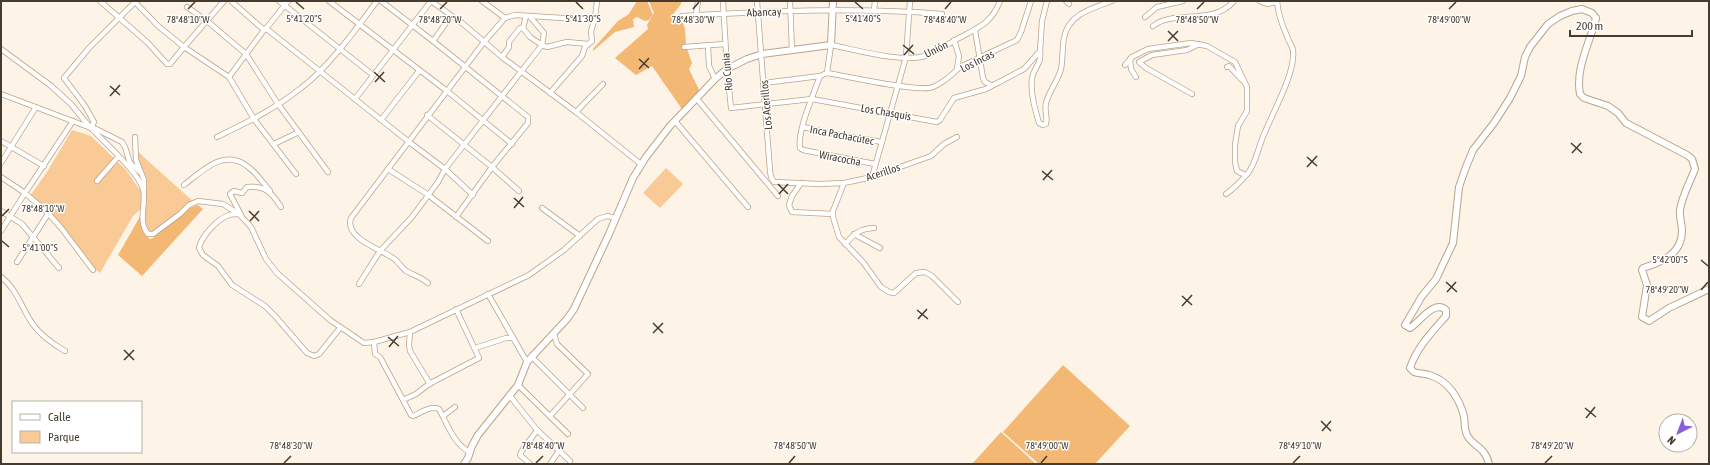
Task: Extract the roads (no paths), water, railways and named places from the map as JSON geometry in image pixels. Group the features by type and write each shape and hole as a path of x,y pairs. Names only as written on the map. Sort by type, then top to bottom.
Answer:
{"street":[{"path":"100,1 147,42 166,64 170,64 224,1"},
{"path":"231,1 264,30 268,30 320,70 354,99 445,169 473,194"},
{"path":"278,1 373,76"},
{"path":"230,77 264,30 288,1"},
{"path":"329,1 447,91 512,144"},
{"path":"217,137 254,119 302,88 339,49 377,1"},
{"path":"381,1 528,117 529,120 512,144 492,167 456,217"},
{"path":"354,99 431,1 521,72 576,112 642,165"},
{"path":"482,1 505,18"},
{"path":"550,93 582,56 585,47 592,41 591,31 596,1"},
{"path":"696,15 698,1"},
{"name":"Río Cunia","path":"723,1 725,44 731,108 766,105"},
{"name":"Los Acerillos","path":"757,1 771,177 774,182 801,183"},
{"path":"790,1 792,50"},
{"path":"764,83 820,76 827,73 831,45 833,1"},
{"path":"874,10 875,1"},
{"path":"872,177 906,58 910,1"},
{"name":"Unión","path":"831,45 881,55 906,58 926,55 975,30 996,13 1000,1"},
{"name":"Los Incas","path":"827,73 914,89 932,88 954,74 957,70 1017,40 1031,1"},
{"path":"1047,1 1042,21 1040,62 1032,77 1036,114 1039,123 1043,125 1047,120 1044,111 1048,96 1060,70 1066,30 1073,20 1087,10 1112,1"},
{"path":"1145,17 1162,5 1182,1"},
{"path":"1153,26 1166,20 1217,13 1228,8 1234,1"},
{"path":"1226,194 1236,187 1257,156 1261,142 1284,89 1291,68 1293,51 1284,30 1277,1 1267,4 1260,1"},
{"path":"92,127 94,122 85,106 64,78 89,48 136,2 158,26 184,47 230,77 254,119 296,174"},
{"path":"187,6 208,21 246,54 278,104 328,172"},
{"path":"1489,464 1488,457 1482,449 1467,435 1464,417 1456,396 1450,388 1429,374 1414,372 1410,368 1413,359 1428,336 1446,316 1446,310 1438,307 1424,315 1410,328 1405,324 1422,296 1436,278 1453,243 1459,187 1473,150 1494,123 1510,98 1521,76 1525,57 1530,47 1548,24 1560,16 1582,9 1592,13 1596,18 1582,61 1580,74 1580,94 1584,98 1608,106 1618,113 1626,123 1687,155 1694,164 1695,168 1680,207 1679,217 1682,239 1676,250 1661,262 1643,268 1642,270 1647,285 1642,317 1649,321 1669,308 1709,290"},
{"name":"Abancay","path":"682,16 833,10 909,11 942,14"},
{"path":"428,283 415,274 406,271 394,258 354,235 350,229 349,223 367,195 409,142 427,115 484,42 505,18 515,15 594,20"},
{"path":"433,41 451,16"},
{"path":"523,28 526,16"},
{"path":"359,284 380,251 405,225 427,194 438,182 445,169 542,45 544,33 531,18 532,16"},
{"path":"502,57 509,46 509,42 520,28 523,28"},
{"path":"523,28 530,37 547,47 567,42 588,44"},
{"path":"975,30 983,78 985,82 991,85 1024,69 1040,51"},
{"path":"954,40 959,56 957,70"},
{"path":"1125,65 1130,59 1148,49 1191,43 1207,46 1236,62 1247,87 1247,111 1238,126 1234,155 1237,170 1245,175"},
{"path":"684,47 725,44"},
{"path":"1192,94 1146,68 1139,62 1152,55 1187,50 1199,44"},
{"path":"708,45 710,66 715,79"},
{"path":"464,464 478,435 518,385 527,362 568,319 616,218 633,178 654,145 675,121 715,79 727,69 762,54 831,45"},
{"path":"1,49 50,85 71,104 88,125 122,142 130,163 140,172"},
{"path":"1130,59 1131,69 1136,77"},
{"path":"1227,67 1229,66 1244,82"},
{"path":"381,120 419,71"},
{"path":"803,127 820,76"},
{"path":"576,112 603,84"},
{"name":"Los Chasquis","path":"766,105 812,99 890,112 937,122 940,120 954,98 986,89 991,85"},
{"path":"1,94 92,127 126,163 144,189"},
{"path":"697,99 778,196"},
{"path":"1,163 36,107"},
{"path":"427,115 492,167 519,191"},
{"path":"1,231 73,121"},
{"path":"675,121 748,207"},
{"name":"Inca Pachacútec","path":"803,127 882,142"},
{"name":"Wiracocha","path":"803,127 800,146 802,150 875,164"},
{"path":"274,144 299,132"},
{"path":"136,137 136,160 144,180 142,215 146,231 151,234 180,214 189,205 198,201 223,204 240,215 251,227 266,259 277,272 330,320 364,343 374,342 410,332 538,270 602,216 616,218"},
{"name":"Acerillos","path":"801,183 844,183 872,177 931,156 944,144 957,137"},
{"path":"1,141 12,146 44,166"},
{"path":"97,181 118,156"},
{"path":"184,185 212,164 229,158 246,165 270,191 281,207"},
{"path":"388,169 427,194 488,241"},
{"path":"1,177 25,193 48,214 62,229 93,270"},
{"path":"801,183 792,196 789,205 792,212 833,214"},
{"path":"844,183 833,214 839,236 863,262 884,290 894,293 916,272 925,272 932,276 958,302"},
{"path":"240,215 230,194 234,191 242,193 247,187 252,186 270,191"},
{"path":"542,208 580,236"},
{"path":"1,211 22,224 59,268"},
{"path":"17,262 48,214"},
{"path":"240,215 228,215 219,221 200,242 199,248 203,254 218,266 232,285 265,306 276,316 307,353 314,356 319,354 340,328"},
{"path":"845,244 861,229 874,228"},
{"path":"854,234 880,248"},
{"path":"1,277 15,291 33,324 43,336 65,351"},
{"path":"488,294 527,362"},
{"path":"403,400 479,358 456,309"},
{"path":"410,332 410,351 430,384"},
{"path":"550,416 588,374 557,344 554,334"},
{"path":"475,348 506,338 513,338"},
{"path":"374,342 375,354 380,357 413,416 434,407 439,409 458,443 464,450 470,452"},
{"path":"532,356 583,408"},
{"path":"518,385 568,434"},
{"path":"510,396 537,430 570,461"},
{"path":"443,416 455,407"},
{"path":"530,464 520,455 524,446 534,436 537,430"},
{"path":"550,464 559,451"}]}
